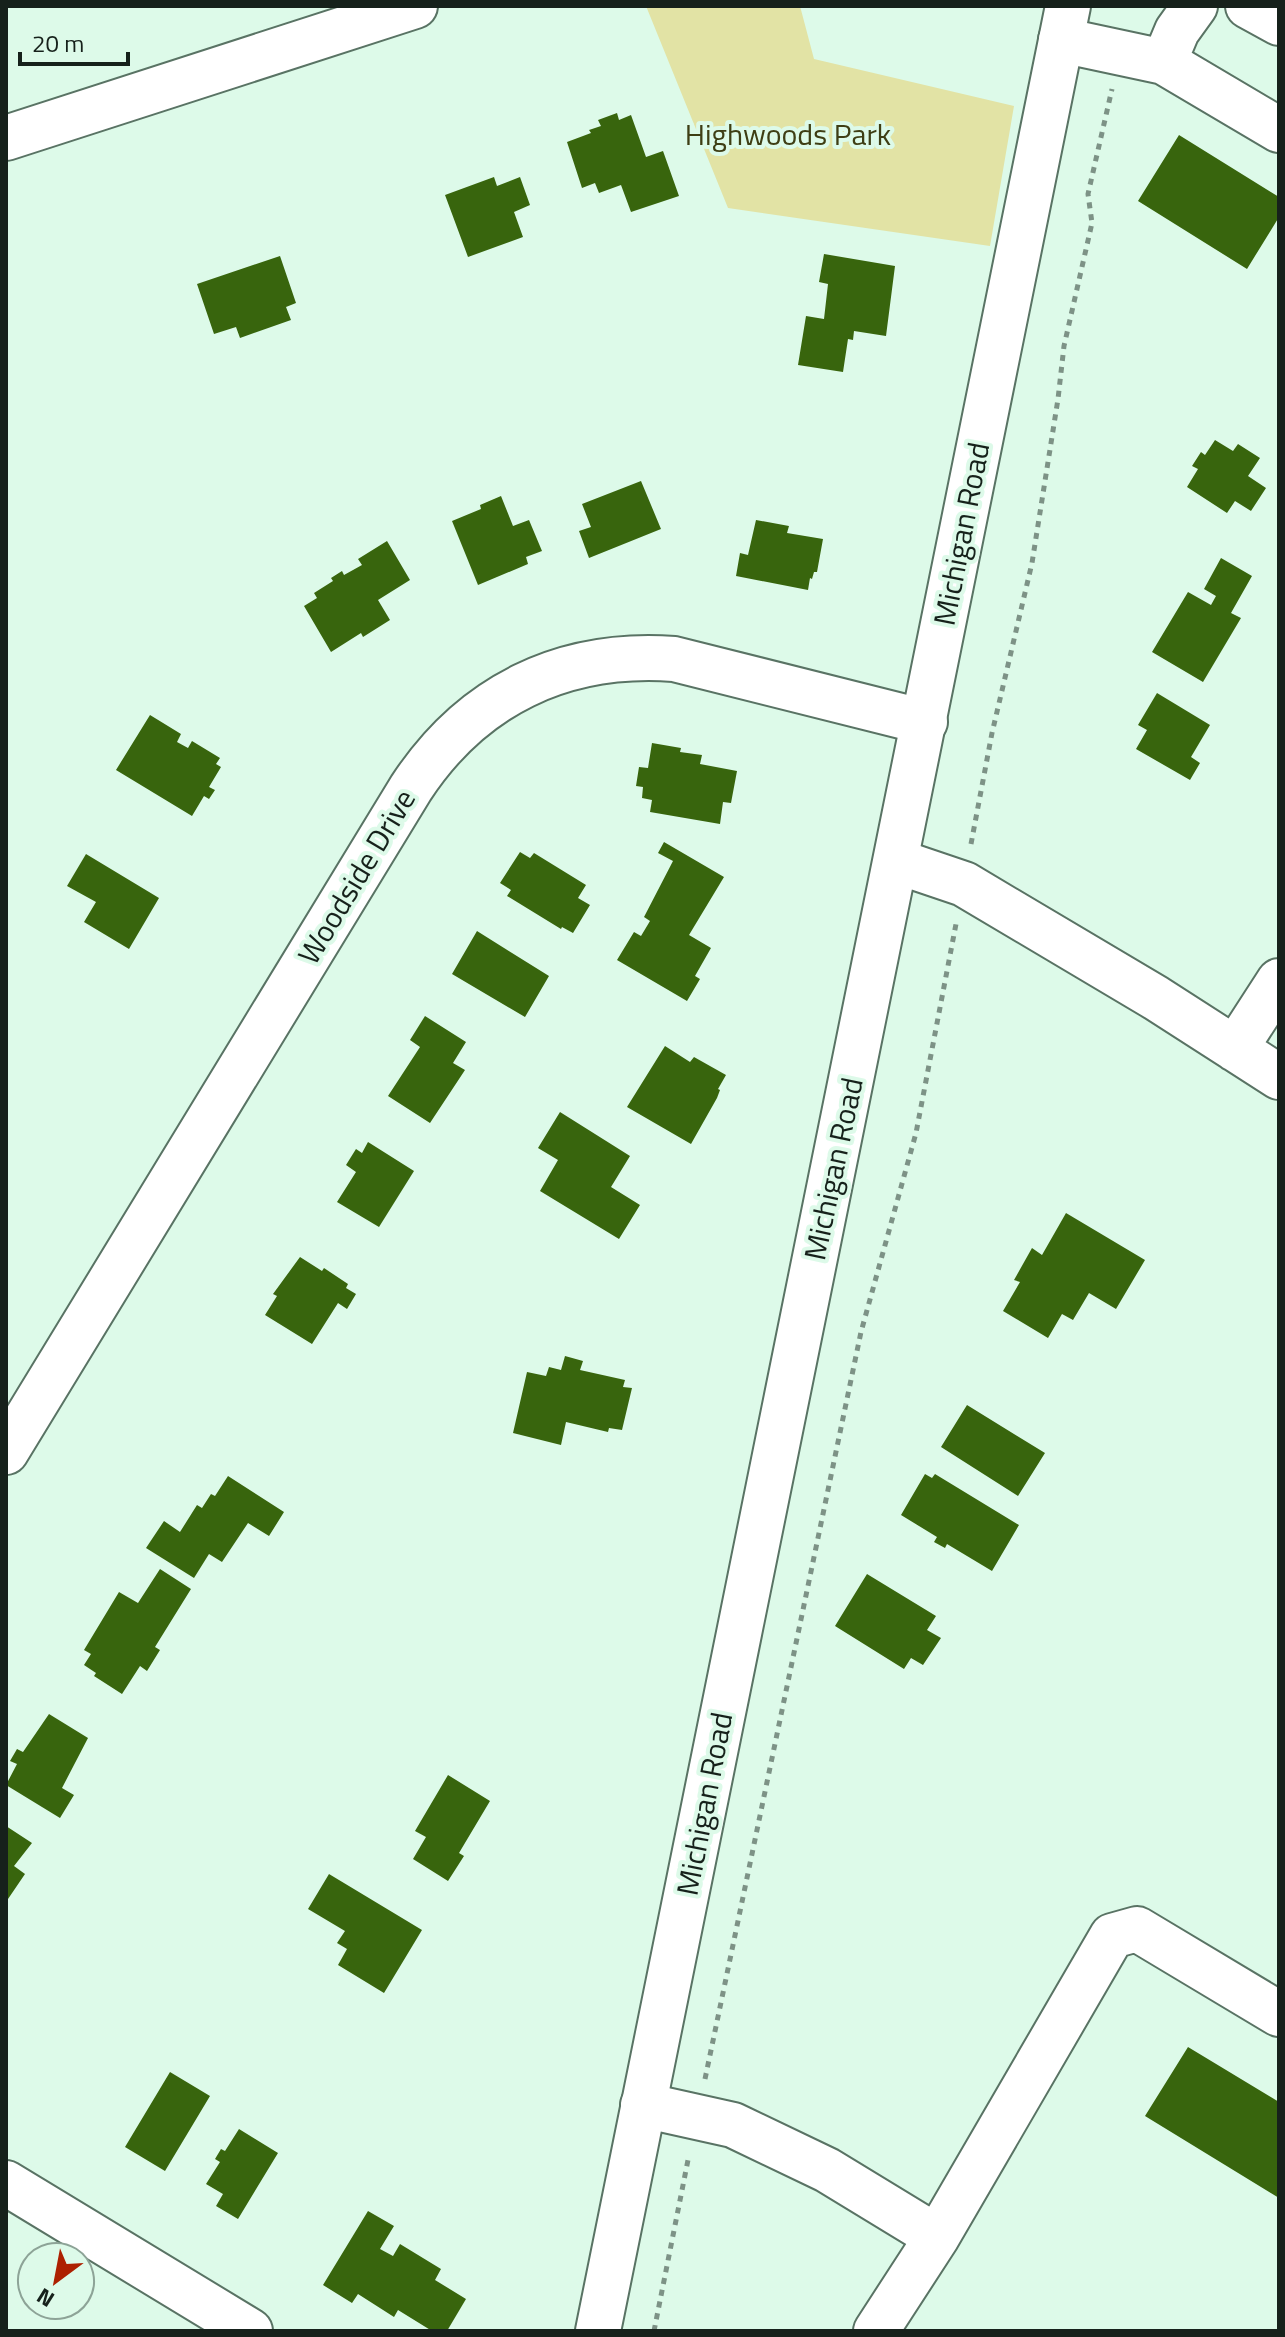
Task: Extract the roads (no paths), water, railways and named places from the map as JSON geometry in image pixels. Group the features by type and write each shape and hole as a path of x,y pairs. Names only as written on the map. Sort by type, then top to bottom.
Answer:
{"main road":[{"path":"6,138 415,6"},
{"path":"1164,62 1177,31 1195,6"},
{"path":"1248,6 1279,23"},
{"path":"1064,23 1120,53 1164,62 1279,130"},
{"name":"Michigan Road","path":"598,2331 1064,23"},
{"name":"Woodside Drive","path":"6,1452 411,788 442,746 480,712 509,692 548,674 589,663 641,656 682,660 925,722"},
{"path":"896,861 964,884 1156,998 1279,1077"},
{"path":"1235,1049 1279,981"},
{"path":"876,2331 937,2237 1112,1936 1137,1929 1279,2014"},
{"path":"643,2105 733,2125 827,2170 937,2237"},
{"path":"6,2183 250,2331"}],"park label":[{"name":"Highwoods Park","path":"788,135"}]}
